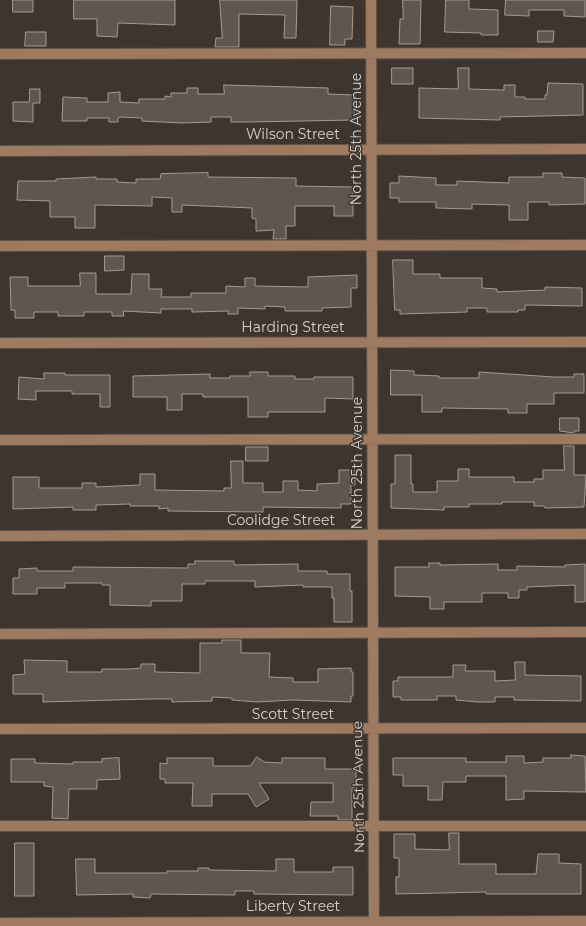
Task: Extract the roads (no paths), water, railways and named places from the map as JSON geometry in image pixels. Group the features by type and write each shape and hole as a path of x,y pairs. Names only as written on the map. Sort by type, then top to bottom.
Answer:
{"street":[{"name":"North 25th Avenue","path":"371,0 374,923"},
{"path":"0,54 586,53"},
{"name":"Wilson Street","path":"0,151 586,149"},
{"path":"0,246 586,245"},
{"name":"Harding Street","path":"0,343 586,342"},
{"path":"0,440 586,439"},
{"name":"Coolidge Street","path":"0,536 586,534"},
{"path":"0,634 586,632"},
{"name":"Scott Street","path":"0,729 586,728"},
{"path":"0,826 586,826"},
{"name":"Liberty Street","path":"0,923 374,923 586,921"}]}
